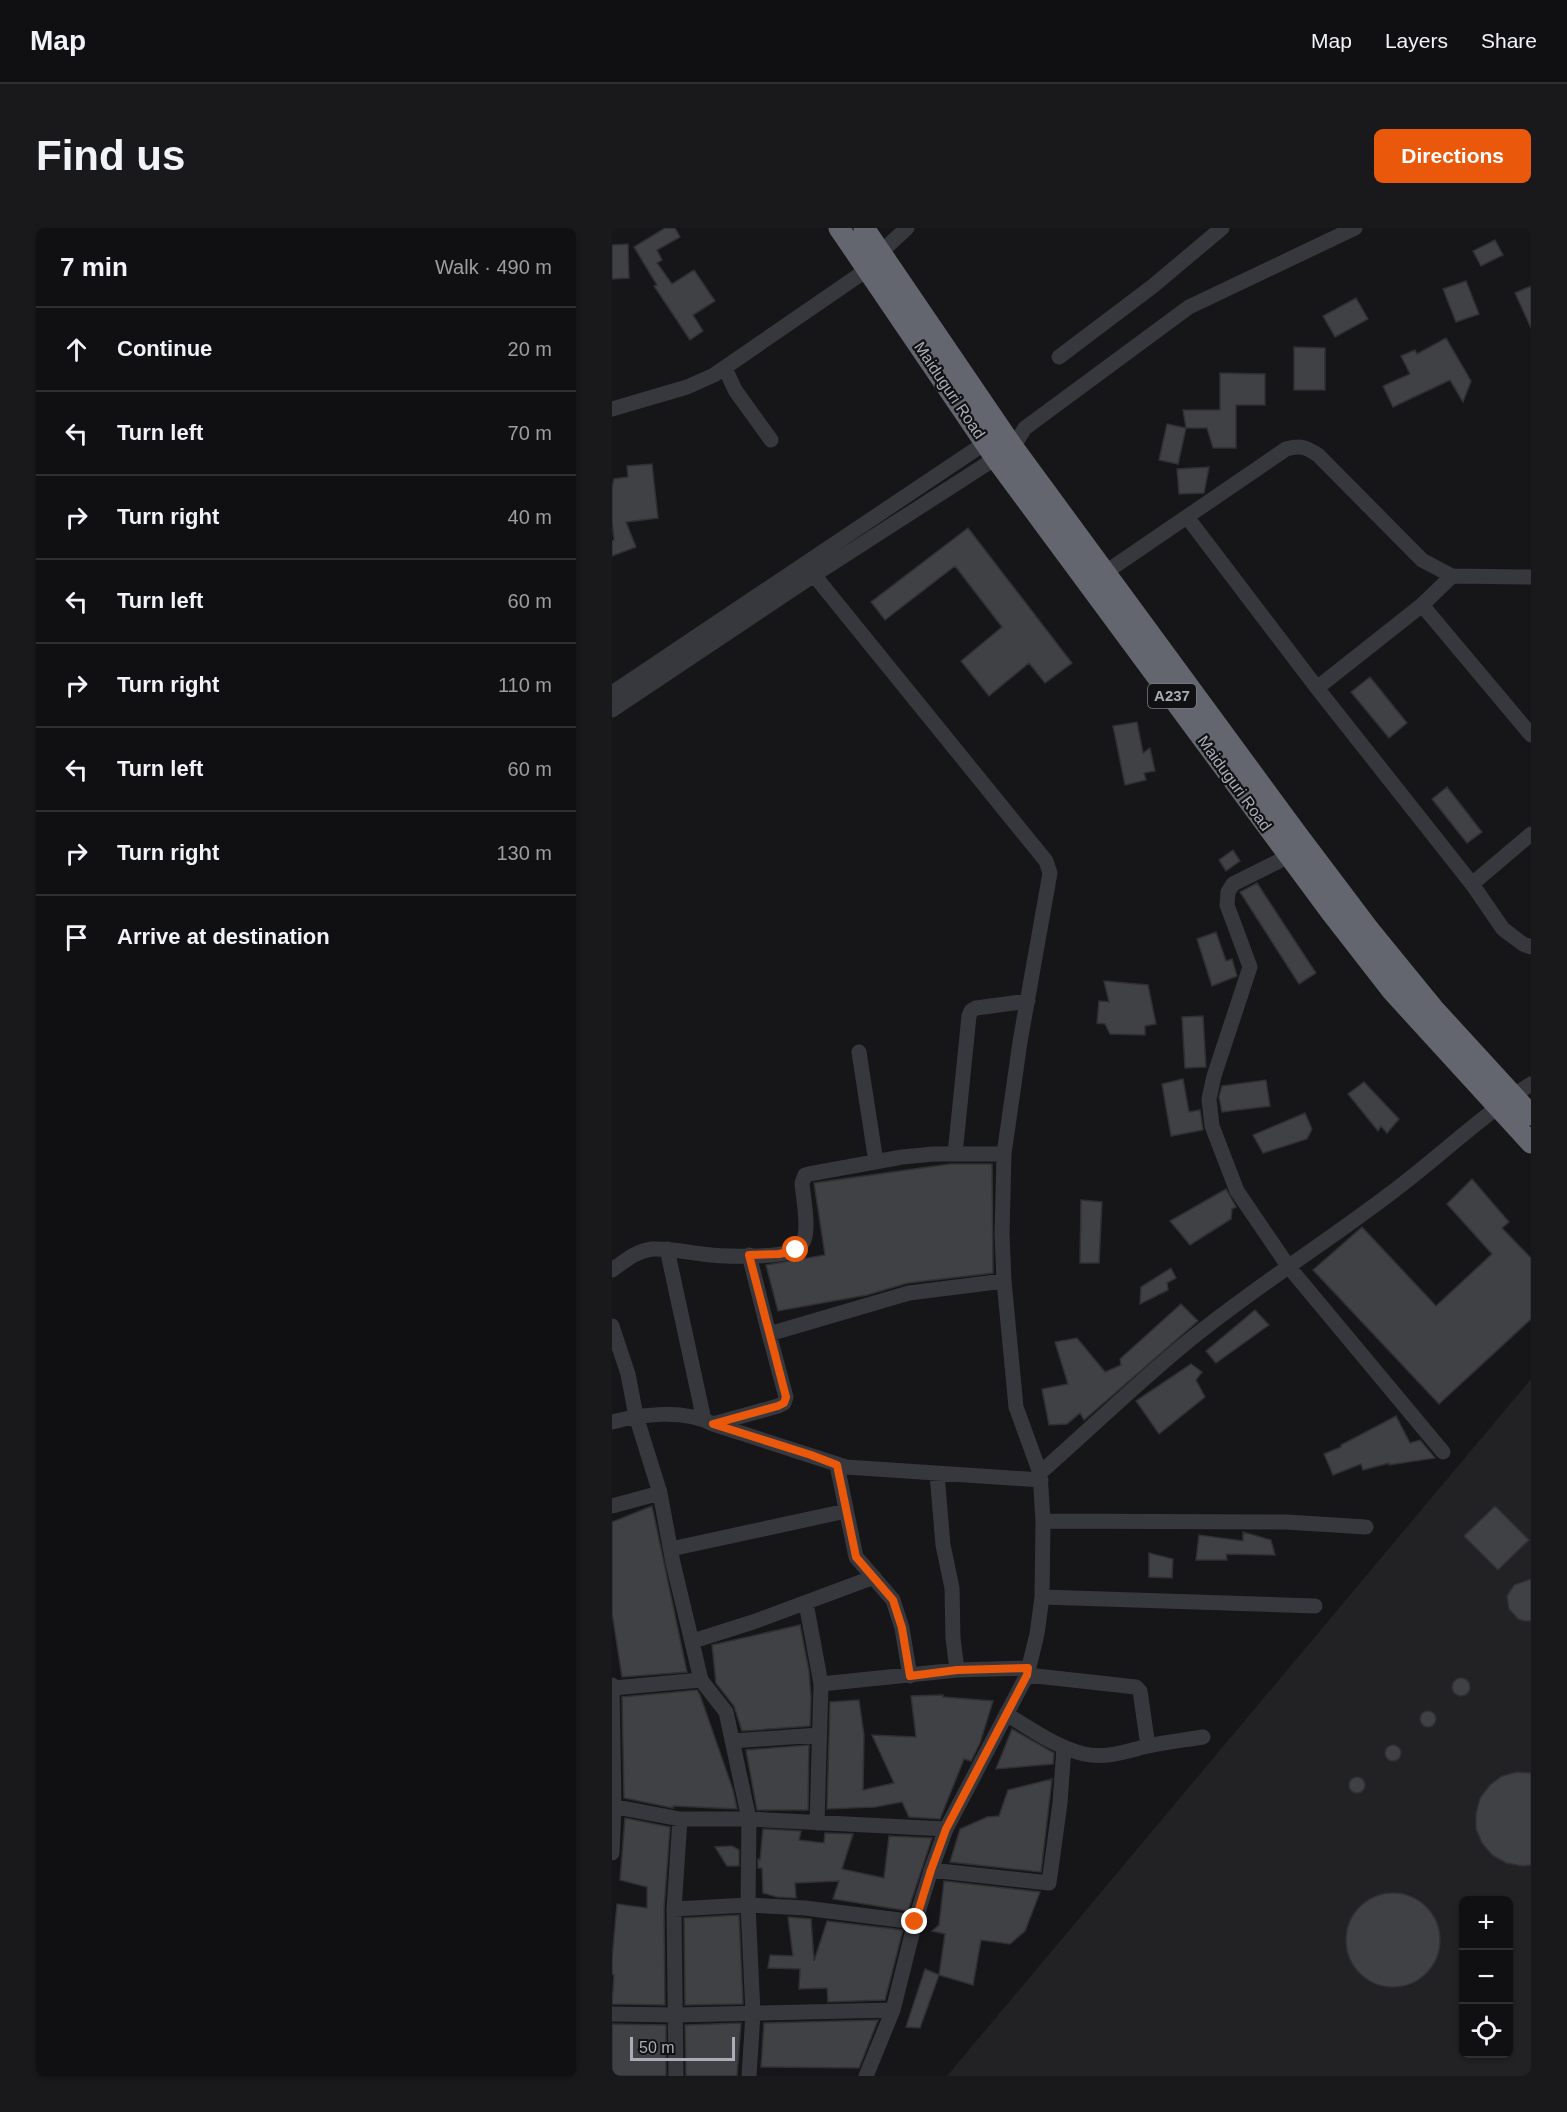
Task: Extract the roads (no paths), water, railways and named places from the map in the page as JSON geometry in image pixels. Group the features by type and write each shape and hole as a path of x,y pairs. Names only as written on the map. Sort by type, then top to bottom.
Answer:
{"highway":[{"name":"Maiduguri Road","path":"839,228 999,445 1289,856 1393,992 1505,1102 1531,1115"},
{"name":"Maiduguri Road","path":"864,228 999,445 1106,572 1297,834 1505,1102 1531,1143"}],"street":[{"path":"881,252 907,228"},
{"path":"1059,357 1153,286 1222,228"},
{"path":"612,693 810,570 1025,428 1189,307 1355,228"},
{"path":"612,409 687,387 714,375 868,269"},
{"path":"725,368 735,390 771,440"},
{"path":"1106,572 1286,449 1306,447 1318,455 1422,560 1452,576 1531,577"},
{"path":"1187,517 1317,688 1472,884 1503,929 1523,944 1531,947"},
{"path":"612,710 810,570"},
{"path":"810,570 1046,861 1050,873 1004,1154 1002,1234 1016,1407 1041,1477 1042,1598 1037,1634 1027,1672 946,1829 915,1922 893,2010 866,2076"},
{"path":"1317,688 1422,604 1452,576"},
{"path":"1422,604 1531,735"},
{"path":"1472,884 1531,834"},
{"path":"1289,856 1233,884 1228,892 1227,905 1250,967 1214,1076 1209,1099 1212,1126 1237,1191 1288,1266 1443,1452"},
{"path":"955,1154 971,1011 976,1008 1028,1001"},
{"path":"859,1052 876,1162"},
{"path":"612,1422 636,1416 663,1414 709,1422 837,1465 937,1474 1041,1477 1186,1342 1288,1266 1333,1237 1531,1084"},
{"path":"612,1270 637,1253 651,1250 667,1249 705,1255 749,1255 779,1254 796,1250 803,1243 806,1234 802,1183 805,1175 902,1157 1004,1154"},
{"path":"667,1249 709,1422"},
{"path":"709,1422 778,1406 784,1403 786,1397 749,1255"},
{"path":"769,1334 909,1293 1004,1281"},
{"path":"612,1326 628,1374 636,1416 660,1493 701,1680 726,1712 749,1819 748,1905 752,1951 753,2014 749,2076"},
{"path":"837,1465 856,1557 893,1600 902,1628 910,1676"},
{"path":"937,1474 943,1545 952,1588 953,1638 957,1670"},
{"path":"612,1506 660,1493"},
{"path":"671,1549 846,1511"},
{"path":"1043,1521 1286,1522 1366,1527"},
{"path":"693,1641 806,1603 874,1576"},
{"path":"1042,1598 1315,1606"},
{"path":"806,1603 821,1684 817,1823"},
{"path":"821,1684 957,1670 1027,1672 1136,1687 1140,1691 1149,1746"},
{"path":"612,1853 612,1687 701,1680"},
{"path":"1006,1714 1064,1748 1100,1756 1123,1754 1149,1746 1203,1737"},
{"path":"732,1741 819,1735"},
{"path":"931,1870 1049,1882 1060,1803 1064,1748"},
{"path":"613,1806 680,1819 749,1819 946,1829"},
{"path":"676,2076 674,1909 680,1819"},
{"path":"674,1909 748,1905 805,1908 915,1922"},
{"path":"612,2014 753,2014 893,2010"}]}
